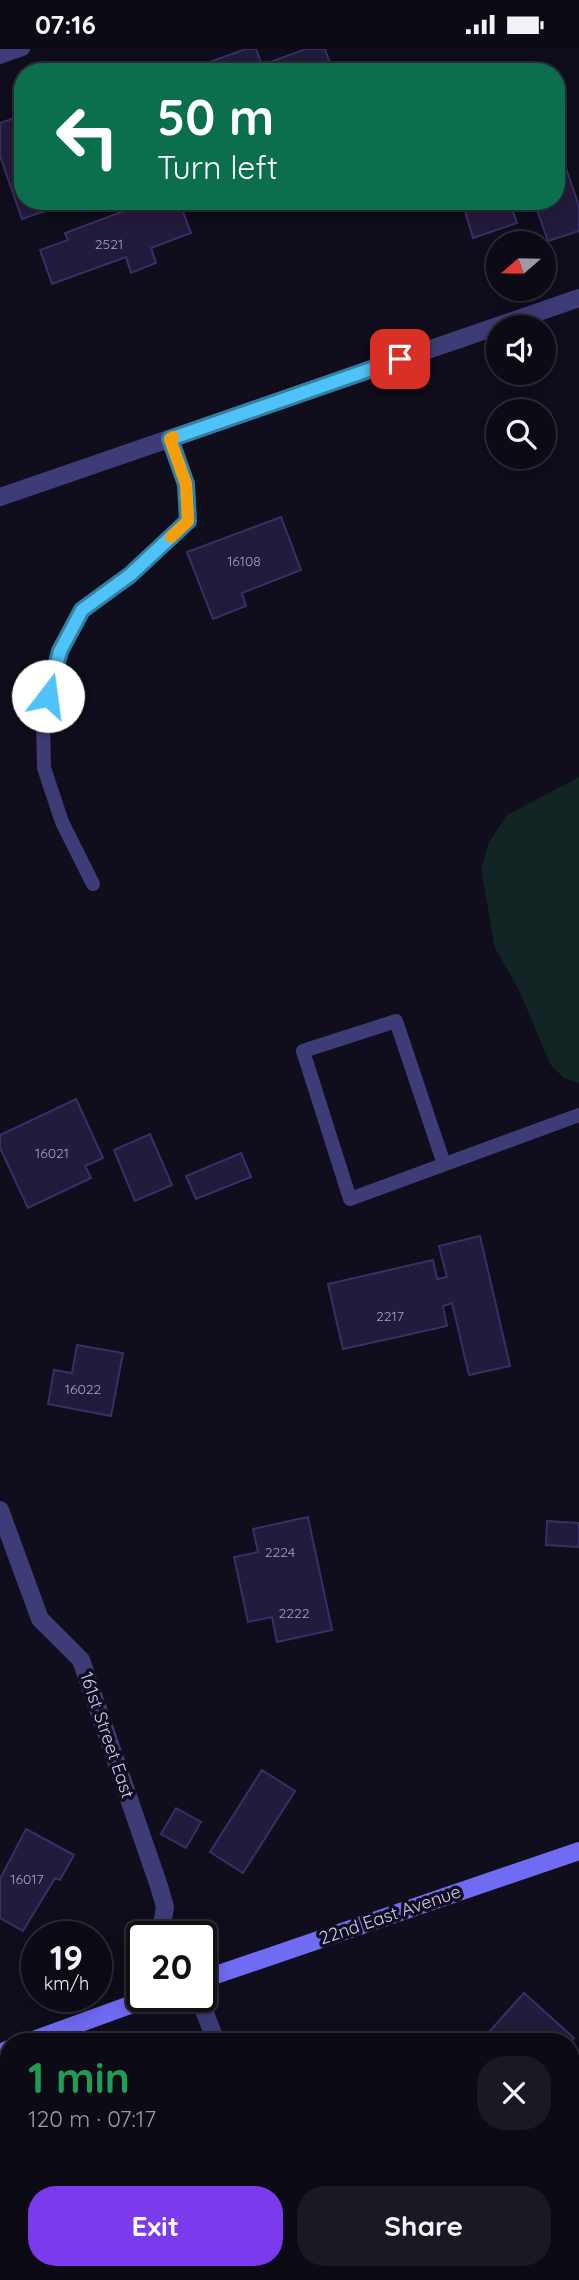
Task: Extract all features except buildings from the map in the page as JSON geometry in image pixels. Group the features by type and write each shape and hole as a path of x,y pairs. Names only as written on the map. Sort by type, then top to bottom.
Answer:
{"street":[{"path":"0,497 579,297"},
{"name":"161st Street East","path":"0,1510 40,1619 80,1660 159,1886 164,1907 162,1921"},
{"name":"22nd East Avenue","path":"217,1975 579,1851"},
{"path":"53,2033 126,2006"},
{"path":"205,2012 213,2033"}],"lane":[{"path":"0,57 23,49"},
{"path":"93,884 62,822 44,768 43,719 60,651 82,610 130,575 188,521 186,484 170,439"},
{"path":"444,1164 396,1021 303,1051 350,1199 579,1115"}],"green space":[{"path":"579,777 579,1083 564,1078 550,1064 519,990 495,948 481,869 489,842 507,815"}],"slow traffic":[{"path":"171,537 188,521 186,484 170,439 173,437"}],"route":[{"path":"48,696 60,651 82,610 130,575 188,521 186,484 170,439 400,359"}]}
